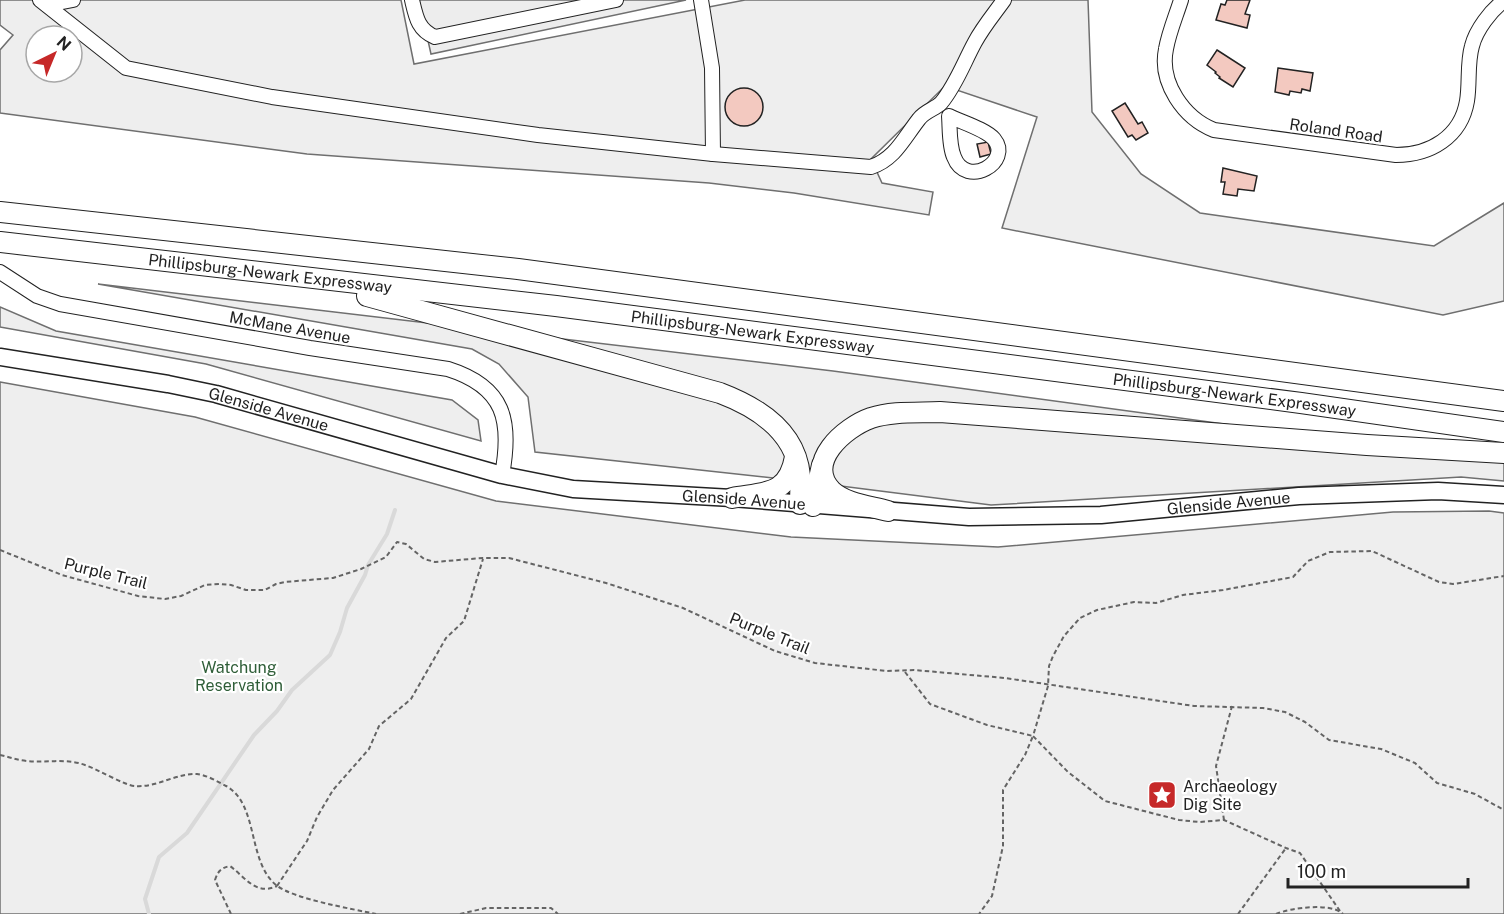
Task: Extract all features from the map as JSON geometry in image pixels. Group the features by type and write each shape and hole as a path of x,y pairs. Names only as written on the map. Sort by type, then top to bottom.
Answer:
{"highway":[{"name":"Phillipsburg-Newark Expressway","path":"0,212 518,269 1504,401"},
{"name":"Phillipsburg-Newark Expressway","path":"0,242 579,309 1289,401 1504,432"},
{"path":"229,270 384,299 720,393 767,417 785,436 795,457 807,505"},
{"path":"807,505 823,462 835,443 857,424 881,416 912,412 940,412 1367,445 1504,453"},
{"path":"732,498 768,492 784,484 793,468 795,457"},
{"path":"823,462 825,480 837,495 888,511"}],"main road":[{"name":"Glenside Avenue","path":"0,357 216,394 502,475 573,489 732,498 969,518 1101,515 1299,496 1438,491 1504,495"}],"street":[{"path":"44,2 73,0"},
{"path":"412,0 419,26 426,33 435,37 616,0"},
{"path":"701,0 712,68 713,154"},
{"path":"44,2 126,68 284,98 538,135 713,154 871,167 886,160 895,152 921,116 940,105 956,81 976,41 1004,0"},
{"name":"Roland Road","path":"1181,0 1166,50 1167,74 1171,89 1179,103 1196,120 1214,130 1396,155 1410,155 1430,149 1452,133 1464,113 1467,100 1471,47 1481,27 1504,1"},
{"path":"940,105 949,116"},
{"name":"McMane Avenue","path":"0,272 37,296 60,304 310,348 448,369 466,375 493,396 501,411 506,426 502,475"}],"path":[{"name":"Purple Trail","path":"0,550 62,575 138,596 165,599 181,596 205,585 219,584 246,590 265,590 285,582 333,578 361,569 386,557 397,542 406,544 424,559 435,562 509,558 606,583 683,608 775,651 815,663 905,672 914,670 1005,678 1194,706 1263,708 1285,712 1305,722 1329,740 1381,749 1415,763 1437,783 1475,794 1504,810"},
{"path":"979,914 992,896 1003,846 1003,790 1033,736 1048,686 1049,666 1064,636 1080,618 1097,610 1134,602 1156,603 1183,595 1293,577 1308,561 1330,552 1372,550 1439,582 1453,584 1504,576"},
{"path":"231,914 215,880 218,872 230,866 261,890 277,886 307,840 333,790 369,749 379,726 411,699 446,638 464,621 483,558"},
{"path":"905,672 930,704 987,725 1033,736 1068,772 1105,801 1179,820 1199,822 1224,820 1300,853 1341,912"},
{"path":"1224,820 1216,766 1232,706"},
{"path":"0,755 28,761 69,761 96,769 134,786 197,774 208,777 228,787 243,804 264,870 277,886 307,898 376,914"},
{"path":"1238,914 1286,848"},
{"path":"460,914 486,908 550,908 558,914"},
{"path":"1276,914 1307,908 1341,912"}],"green space":[{"path":"0,0 401,0 414,64 745,0 1088,0 1092,112 1141,174 1200,213 1434,246 1504,203 1504,301 1443,315 1002,228 1037,117 945,86 871,159 882,183 933,192 929,215 794,193 709,183 307,154 0,113 0,50 13,35 0,25"},
{"path":"98,284 833,371 1504,462 1504,481 1461,477 991,505 809,482 535,452 528,397 499,364 472,349"},
{"path":"0,307 56,331 452,400 478,420 481,441 206,364 0,327"},
{"name":"Watchung Reservation","path":"0,382 195,417 496,501 791,537 998,547 1393,512 1489,511 1504,513 1504,914 0,914"}],"shaded area":[{"path":"419,0 686,0 431,54"}],"building":[{"path":"1227,0 1250,0 1245,14 1250,15 1247,28 1216,20 1221,4 1225,5"},
{"path":"1217,50 1245,68 1233,87 1219,78 1216,72 1207,65"},
{"path":"1278,68 1313,73 1310,91 1302,89 1301,93 1290,91 1289,95 1275,92"},
{"path":"744,88 757,94 763,107 757,120 744,126 731,120 725,107 731,94"},
{"path":"1125,103 1138,124 1142,122 1148,133 1136,140 1132,135 1128,137 1112,111"},
{"path":"988,142 991,154 980,157 977,144"},
{"path":"1223,168 1257,176 1254,191 1238,189 1237,196 1223,194 1225,182 1221,182"}],"waterway":[{"path":"149,914 145,899 159,857 187,833 254,735 277,711 292,690 330,655 347,608 368,565 387,534 395,510"}],"place":[{"name":"Archaeology Dig Site","path":"1162,795"}]}
